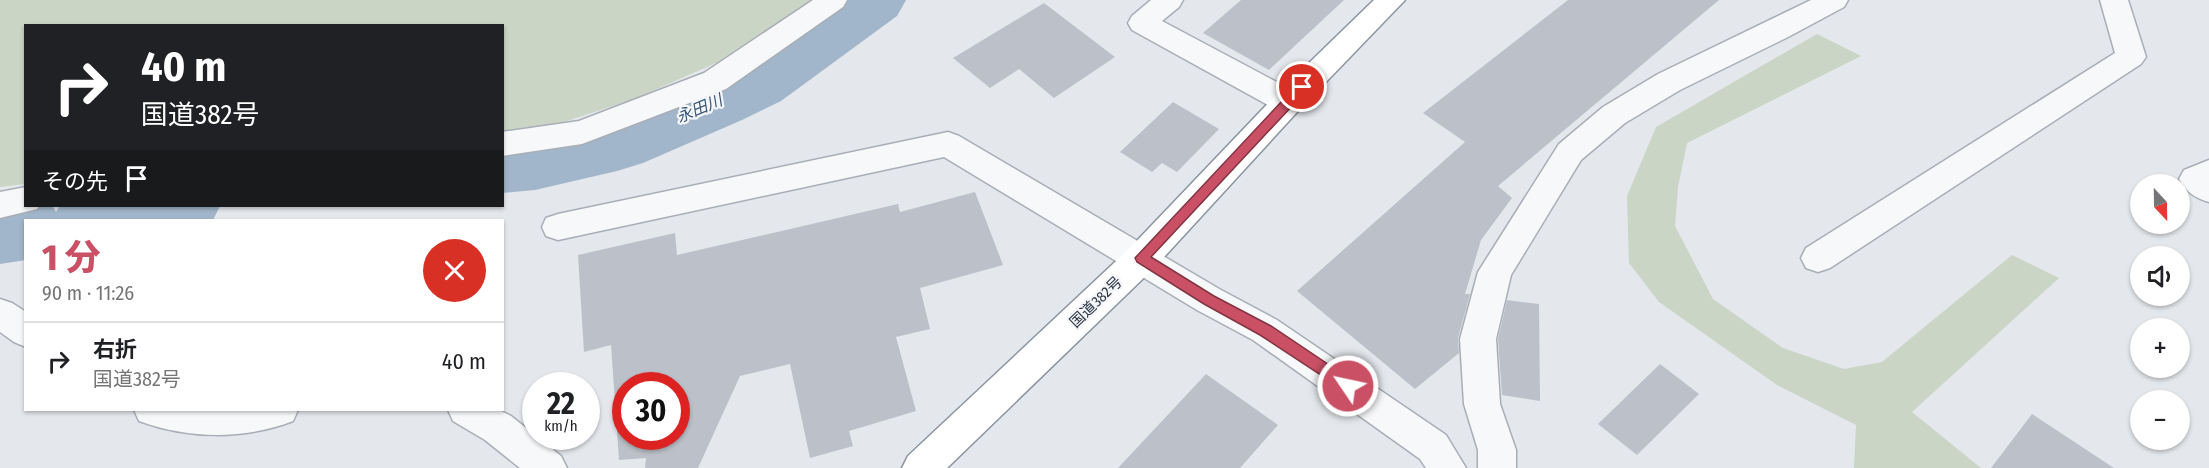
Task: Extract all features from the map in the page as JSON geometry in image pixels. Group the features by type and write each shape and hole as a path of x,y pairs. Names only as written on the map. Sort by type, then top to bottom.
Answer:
{"highway":[{"name":"国道382号","path":"921,468 1142,258 1287,102 1391,0"}],"street":[{"path":"504,144 582,132 715,81 833,0"},
{"path":"1169,0 1142,23 1287,102"},
{"path":"1497,468 1497,450 1482,404 1478,339 1495,272 1570,152 1614,115 1668,82 1778,30 1834,0"},
{"path":"1818,258 2131,57 2114,0"},
{"path":"558,227 948,144 1209,300 1265,330 1433,447 1447,468"},
{"path":"2209,172 2194,179 2209,190"},
{"path":"0,205 24,200"},
{"path":"0,313 24,331"},
{"path":"155,411 167,415 206,418 251,416 275,411"},
{"path":"468,411 498,428 548,468"}],"green space":[{"path":"0,0 811,0 716,63 634,99 567,121 504,134 504,24 24,24 24,184 0,187"},
{"path":"1817,34 1861,56 1687,143 1678,187 1675,226 1713,299 1783,348 1844,369 1882,362 2012,255 2059,278 1912,412 1981,468 1854,468 1856,425 1777,385 1659,302 1629,263 1627,196 1656,127"}],"building":[{"path":"1241,0 1344,0 1269,70 1203,33"},
{"path":"1568,0 1719,0 1498,186 1512,198 1481,240 1465,294 1470,294 1458,338 1459,353 1415,389 1297,291 1465,142 1423,113"},
{"path":"1044,3 1115,57 1054,98 1019,69 990,88 953,58"},
{"path":"1173,102 1219,129 1177,172 1162,163 1152,172 1120,152"},
{"path":"975,192 1003,265 920,288 930,329 896,337 916,411 849,431 853,446 810,458 790,364 740,376 698,468 645,468 646,458 619,460 618,450 690,450 690,372 613,372 611,345 584,352 578,255 675,233 677,255 898,204 900,212"},
{"path":"1507,300 1539,304 1540,401 1502,395 1498,339"},
{"path":"1660,364 1699,394 1637,455 1598,424"},
{"path":"1206,374 1278,425 1240,468 1118,468"},
{"path":"2032,414 2114,468 1991,468"}],"waterway":[{"name":"永田川","path":"504,164 535,162 617,143 717,101 756,83 873,0"},
{"name":"永田川","path":"98,219 176,207"},
{"name":"永田川","path":"0,233 24,229"}],"route":[{"path":"1302,87 1142,258 1209,300 1265,330 1348,386"}]}
